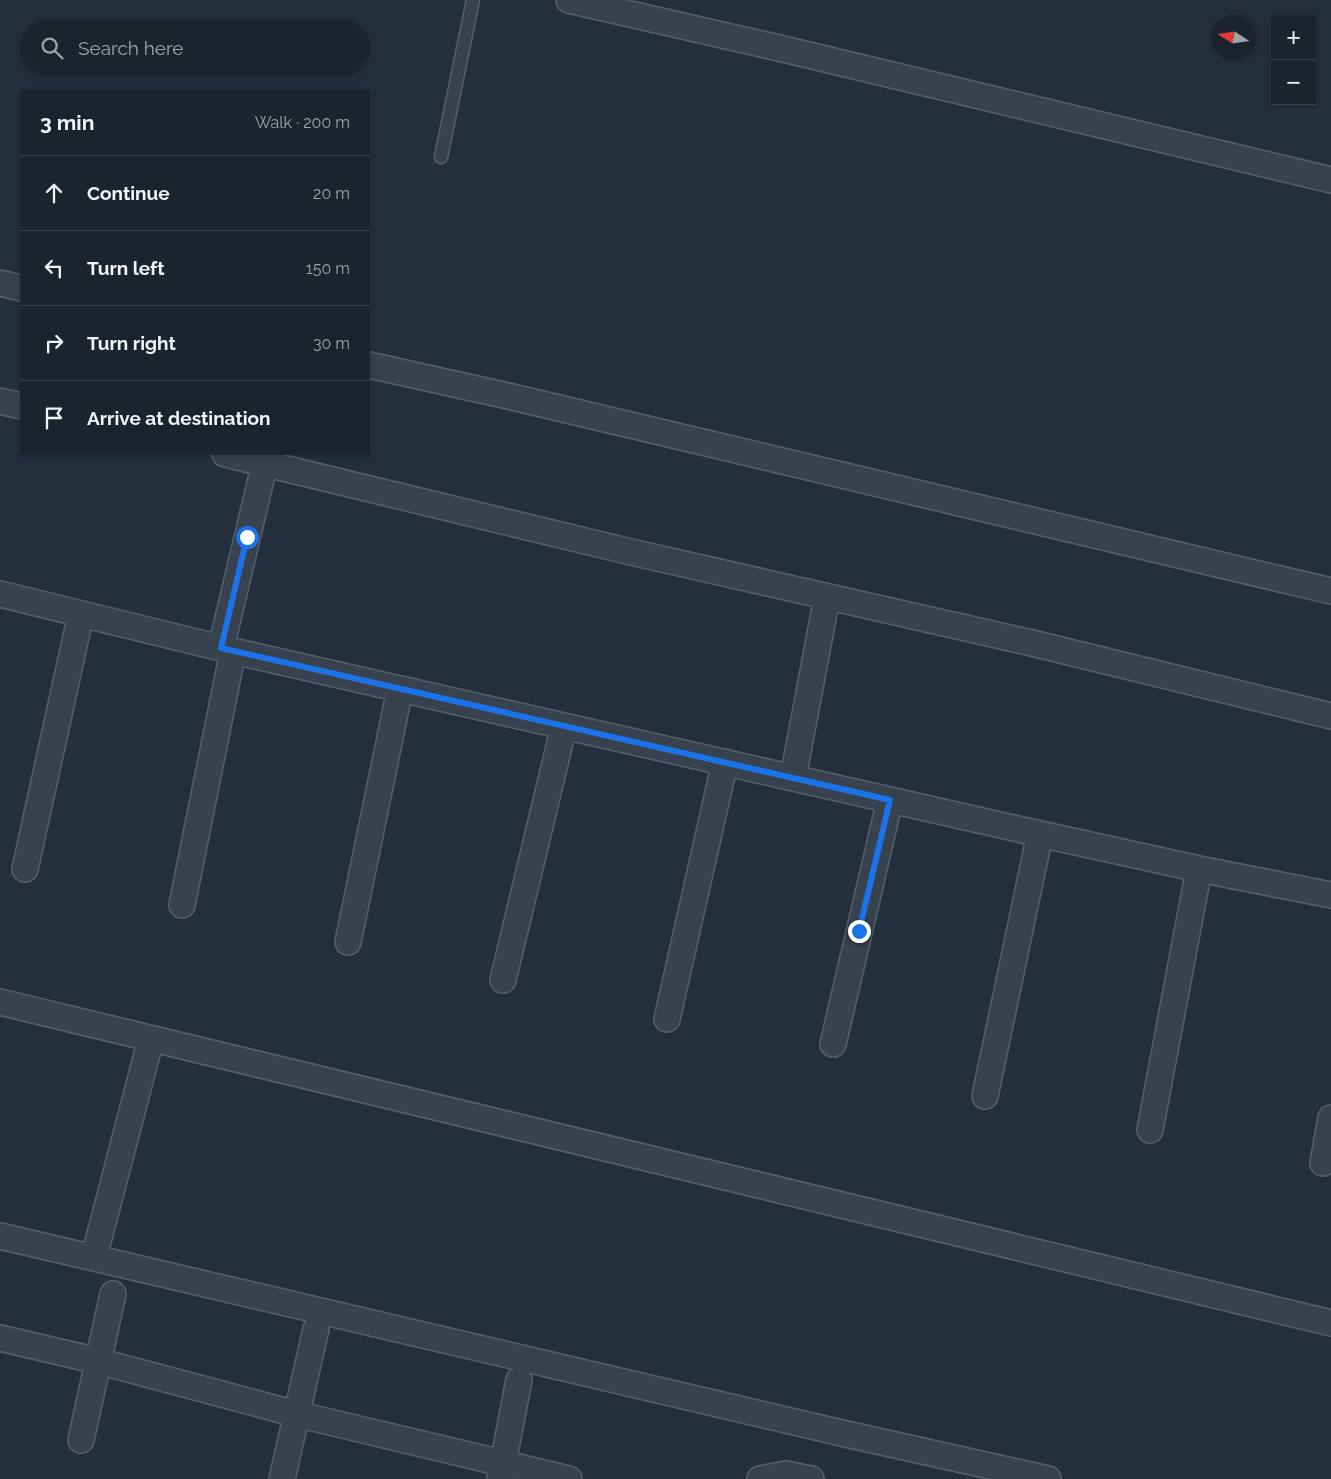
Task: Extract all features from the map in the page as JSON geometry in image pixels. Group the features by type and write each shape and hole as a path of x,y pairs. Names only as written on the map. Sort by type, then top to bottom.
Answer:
{"street":[{"path":"569,0 779,48 1331,180"},
{"path":"0,284 20,288"},
{"path":"370,365 508,396 1331,592"},
{"path":"0,401 20,406"},
{"path":"233,455 266,459 631,552 1036,644 1331,716"},
{"path":"182,905 227,649 266,459"},
{"path":"0,594 400,689 1040,834 1199,869 1331,895"},
{"path":"794,778 827,597"},
{"path":"25,868 81,614"},
{"path":"348,942 400,689"},
{"path":"503,980 564,726"},
{"path":"667,1019 725,762"},
{"path":"833,1044 890,800"},
{"path":"985,1096 1040,834"},
{"path":"1150,1130 1199,869"},
{"path":"0,1002 1331,1323"},
{"path":"94,1258 151,1039"},
{"path":"1323,1163 1331,1118"},
{"path":"0,1236 817,1427 1048,1479"},
{"path":"81,1440 114,1294"},
{"path":"282,1479 316,1329"},
{"path":"0,1338 98,1361 502,1471 569,1479"},
{"path":"502,1471 519,1380"},
{"path":"760,1479 786,1474 811,1479"}],"lane":[{"path":"441,157 473,0"}],"route":[{"path":"247,537 221,648 890,800 859,931"}]}
